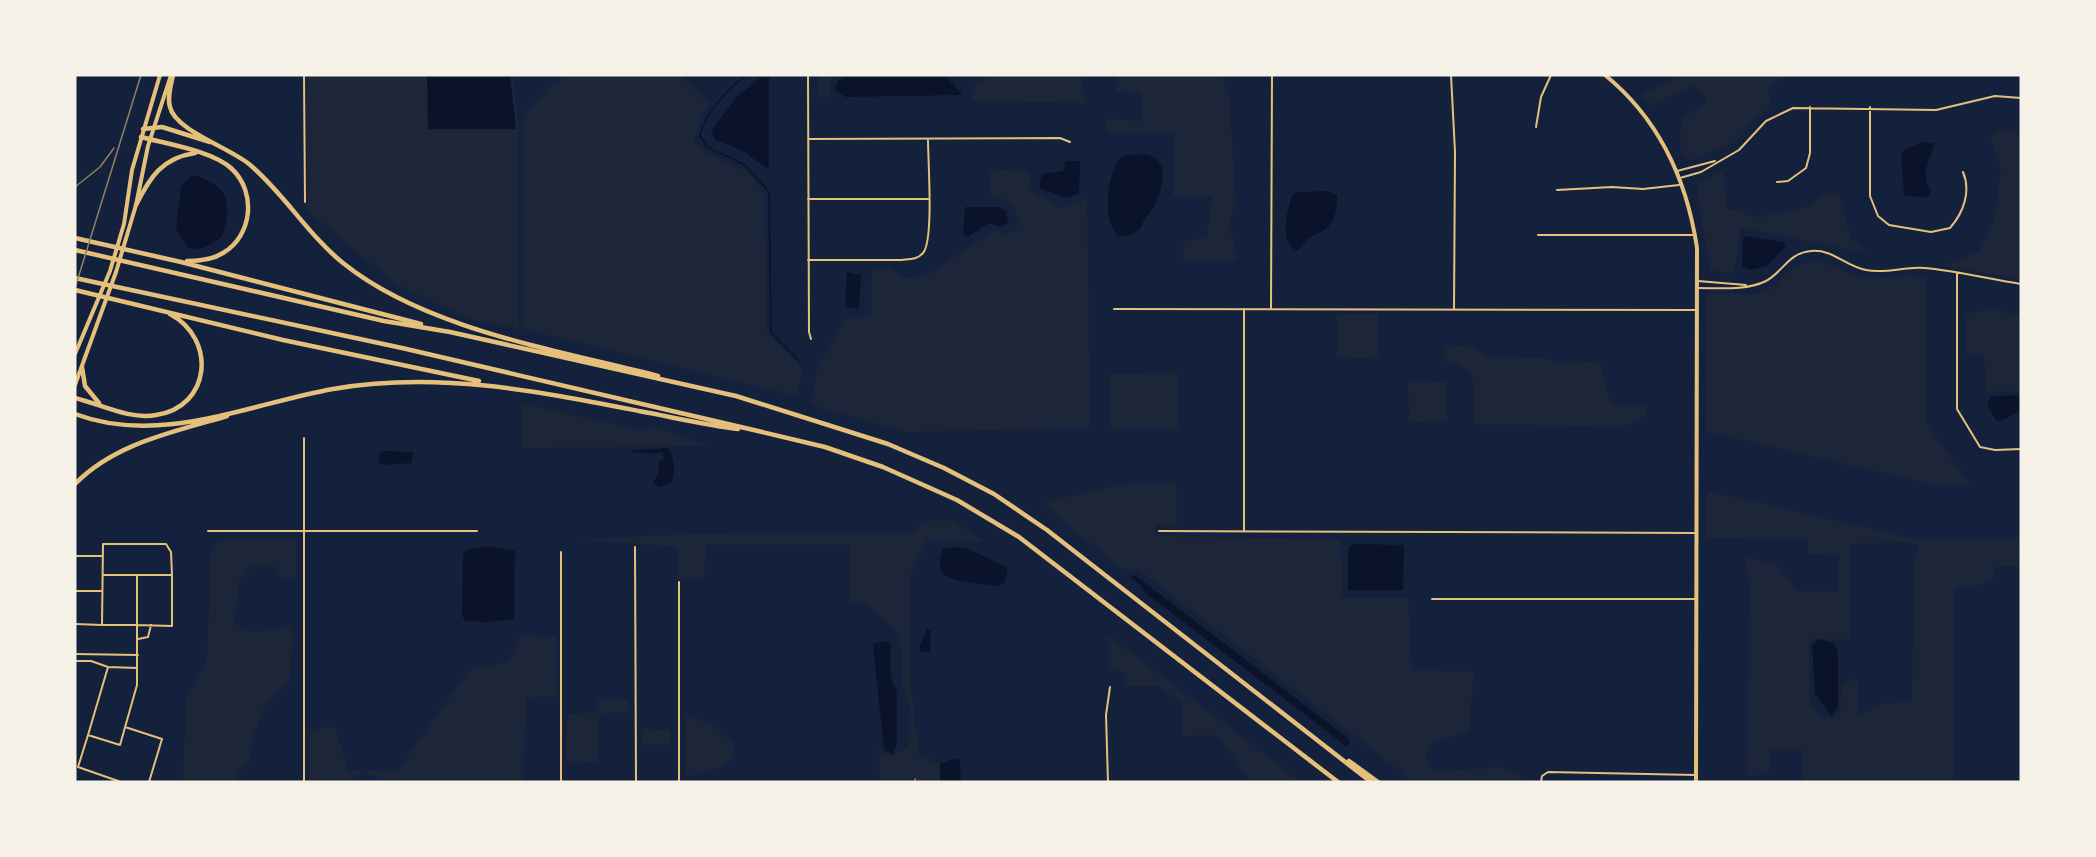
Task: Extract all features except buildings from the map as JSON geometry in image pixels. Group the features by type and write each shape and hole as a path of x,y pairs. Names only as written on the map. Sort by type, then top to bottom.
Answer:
{"highway":[{"path":"172,75 169,106 174,118 189,130 224,146 260,173 320,243 356,273 398,299 438,316 479,329 736,396 888,444 994,494 1047,531 1378,782"},
{"path":"143,129 162,127 224,146"},
{"path":"141,137 219,160 237,175 246,191 248,216 244,230 235,244 223,253 202,261 181,262"},
{"path":"136,205 157,169 172,159 198,153"},
{"path":"75,238 181,262 450,332 736,396"},
{"path":"75,250 384,321 450,332"},
{"path":"75,278 402,348 758,430 825,447 883,467 957,500 1053,562 1337,782"},
{"path":"75,290 295,342 527,390 758,430"},
{"path":"75,398 131,414 153,416 177,408 195,390 202,366 198,342 184,323 163,310"},
{"path":"82,367 85,386 101,404"},
{"path":"75,414 114,425 154,428 332,390 371,384 450,381 527,390"},
{"path":"75,484 94,467 130,446 251,409"},
{"path":"1291,718 1371,782"}],"main road":[{"path":"75,354 110,271 124,224 132,170 160,75"},
{"path":"75,385 100,319 136,205 153,128 172,75"},
{"path":"1605,75 1641,111 1660,139 1680,178 1695,235 1698,281 1696,782"}],"street":[{"path":"304,75 304,202"},
{"path":"808,75 808,260 811,339"},
{"path":"1271,309 1272,75"},
{"path":"1451,75 1455,152 1454,310"},
{"path":"1536,127 1541,98 1551,75"},
{"path":"1680,178 1701,172 1739,150 1776,113 1792,108 1936,110 1995,96 2021,98"},
{"path":"1777,182 1788,180 1806,168 1810,153 1810,107"},
{"path":"1870,108 1870,196 1882,221 1889,225 1931,232 1950,228 1964,203 1967,183 1963,172"},
{"path":"808,139 1060,138 1070,142"},
{"path":"808,260 916,258 924,252 927,244 928,139"},
{"path":"1677,172 1718,161"},
{"path":"1557,190 1612,187 1642,189 1682,184"},
{"path":"808,199 928,199"},
{"path":"1538,235 1695,235"},
{"path":"1698,288 1749,286 1767,280 1796,255 1814,250 1835,254 1863,270 1882,272 1924,268 2021,284"},
{"path":"1957,273 1957,409 1980,447 1995,450 2021,449"},
{"path":"1698,281 1749,286"},
{"path":"1114,309 1698,310"},
{"path":"1244,531 1245,309"},
{"path":"304,438 304,782"},
{"path":"208,531 477,531"},
{"path":"1159,531 1697,533"},
{"path":"75,624 102,625 137,626 172,626 171,552 166,544 103,544 102,625"},
{"path":"635,547 636,782"},
{"path":"561,552 561,782"},
{"path":"75,556 103,556"},
{"path":"102,574 172,575"},
{"path":"88,735 120,745 137,685 137,575"},
{"path":"679,582 679,782"},
{"path":"75,591 102,591"},
{"path":"1432,599 1697,599"},
{"path":"138,639 148,638 151,625"},
{"path":"75,654 138,655"},
{"path":"75,661 91,661 108,667 138,668"},
{"path":"108,667 78,767 121,782"},
{"path":"1108,782 1106,715 1110,687"},
{"path":"125,727 162,739 149,782"},
{"path":"1541,782 1542,776 1548,772 1696,775"}],"shaded area":[{"path":"306,75 513,75 519,131 519,329 469,319 395,284 307,210"},
{"path":"427,75 510,75 516,129 428,129"},
{"path":"570,75 680,75 710,105 702,114 694,142 706,153 746,171 764,193 767,333 802,368 797,396 523,329 524,115 550,86"},
{"path":"763,75 769,75 769,170 743,151 714,139 712,130 736,98"},
{"path":"819,75 836,75 832,78 828,98 819,97"},
{"path":"846,75 944,75 962,93 960,95 845,97 835,89 837,82"},
{"path":"993,75 1082,75 1085,103 971,101 974,85"},
{"path":"1117,75 1222,75 1229,97 1236,204 1228,224 1238,260 1183,260 1184,242 1207,236 1213,196 1173,196 1173,133 1106,133 1106,119 1142,121 1141,93 1116,91"},
{"path":"1680,75 1789,75 1774,82 1768,92 1771,106 1751,123 1736,142 1690,160 1684,157 1680,148 1681,119 1705,105 1706,98 1694,85 1650,105 1642,95"},
{"path":"2003,128 2021,136 2021,279 1943,266 1979,251 1994,220 2001,169 1991,137"},
{"path":"1921,142 1935,143 1926,173 1931,191 1928,198 1904,195 1901,152"},
{"path":"1126,155 1145,155 1157,160 1161,165 1163,180 1156,202 1141,228 1130,236 1119,236 1110,220 1108,198 1115,166 1120,158"},
{"path":"1066,161 1080,161 1079,194 1067,198 1041,189 1039,185 1042,174 1063,171"},
{"path":"988,169 1029,171 1029,189 1060,208 1087,198 1090,428 907,432 811,405 818,365 847,318 871,315 872,271 889,267 905,278 927,275 994,231 1006,235 1018,227 1015,209 1004,200 991,196"},
{"path":"1723,171 1727,210 1742,210 1746,215 1761,217 1810,206 1828,192 1839,196 1851,239 1868,253 1741,228 1734,274 1710,270 1696,182"},
{"path":"192,175 214,184 221,190 227,205 222,237 202,249 188,248 176,229 181,186"},
{"path":"1329,191 1337,195 1336,211 1332,221 1329,226 1309,238 1295,252 1287,240 1286,233 1286,218 1292,196 1297,192"},
{"path":"965,207 998,207 1006,211 1008,223 1001,227 989,223 968,237 963,234"},
{"path":"1745,236 1784,242 1786,246 1767,266 1750,270 1742,266"},
{"path":"1813,260 1870,278 1910,276 1926,279 1927,424 1970,485 1930,484 1706,431 1707,294 1757,294 1774,287 1787,271"},
{"path":"847,272 861,275 859,308 845,307"},
{"path":"1994,310 2021,316 2021,392 1986,391 1984,355 1965,355 1965,313"},
{"path":"1337,314 1378,314 1379,359 1337,357"},
{"path":"1444,345 1473,347 1488,357 1545,358 1560,364 1600,361 1611,404 1647,405 1647,414 1636,422 1619,427 1475,424 1472,373 1457,363 1445,362"},
{"path":"1177,373 1179,428 1110,428 1109,374"},
{"path":"1408,381 1447,382 1447,423 1409,422"},
{"path":"2021,395 2021,411 2000,421 1996,420 1987,405 1992,396"},
{"path":"521,403 642,431 654,427 710,446 522,448"},
{"path":"668,448 673,461 673,479 671,483 659,487 653,483 658,474 659,461 663,460 663,452 649,454 627,451"},
{"path":"382,451 413,452 412,463 382,465 379,463 379,454"},
{"path":"1176,483 1177,524 1156,525 1157,536 1340,539 1343,598 1408,598 1412,670 1474,672 1469,733 1433,741 1426,756 1435,772 1502,767 1522,777 1523,782 1409,782 1398,769 1139,570 1122,569 1066,524 1044,502 1124,484"},
{"path":"1707,491 1920,540 2021,539 2021,566 1997,566 1990,583 1954,588 1953,782 1803,782 1803,749 1770,750 1769,774 1747,776 1749,590 1746,557 1778,565 1798,591 1837,592 1839,555 1808,554 1808,539 1706,538","holes":["1912,542 1919,546 1914,559 1912,701 1883,704 1859,716 1858,682 1851,679 1841,688 1840,718 1822,718 1810,703 1809,646 1813,639 1850,639 1850,544"]},
{"path":"922,521 954,521 985,542 927,540 909,577 910,680 919,756 940,764 940,782 919,782 919,779 880,779 879,751 890,757 908,747 909,705 903,688 902,651 895,630 867,604 850,603 850,545 706,545 704,579 677,579 677,547 577,539 688,534 915,532"},
{"path":"218,540 297,540 297,579 282,579 274,566 254,565 239,581 234,624 256,633 293,625 290,682 266,702 253,737 251,758 240,769 236,782 183,782 186,698 207,660 211,551"},
{"path":"1353,544 1404,545 1403,590 1348,590 1348,548"},
{"path":"487,546 515,551 514,619 489,622 466,621 462,616 463,553 466,550"},
{"path":"955,547 968,549 1004,566 1008,570 1004,584 997,586 965,582 946,576 941,570 940,561 943,549"},
{"path":"1135,575 1349,739 1349,745 1346,746 1144,592 1140,585 1130,578"},
{"path":"927,629 931,630 930,653 921,652 919,647"},
{"path":"521,635 556,637 557,696 526,698 523,782 388,782 362,771 349,782 309,782 309,731 335,726 348,771 398,770 470,669 508,662"},
{"path":"1108,635 1301,782 1251,782 1218,735 1183,736 1182,702 1158,686 1125,686 1124,672 1109,670"},
{"path":"1817,639 1834,643 1838,651 1838,708 1831,716 1815,694 1812,646"},
{"path":"887,641 890,643 891,677 897,693 897,743 893,754 884,750 873,644"},
{"path":"597,699 628,699 628,713 605,713 598,718 598,762 566,763 567,714 596,712"},
{"path":"685,716 711,724 733,743 734,756 723,766 686,777"},
{"path":"643,729 670,730 671,745 643,745"},
{"path":"953,759 960,760 961,782 940,782 940,764"}],"waterway":[{"path":"746,75 725,94 713,109 700,135 707,147 745,165 769,192 771,333 801,363"}],"railway":[{"path":"75,288 141,75"},
{"path":"75,187 100,167 114,148"}]}
